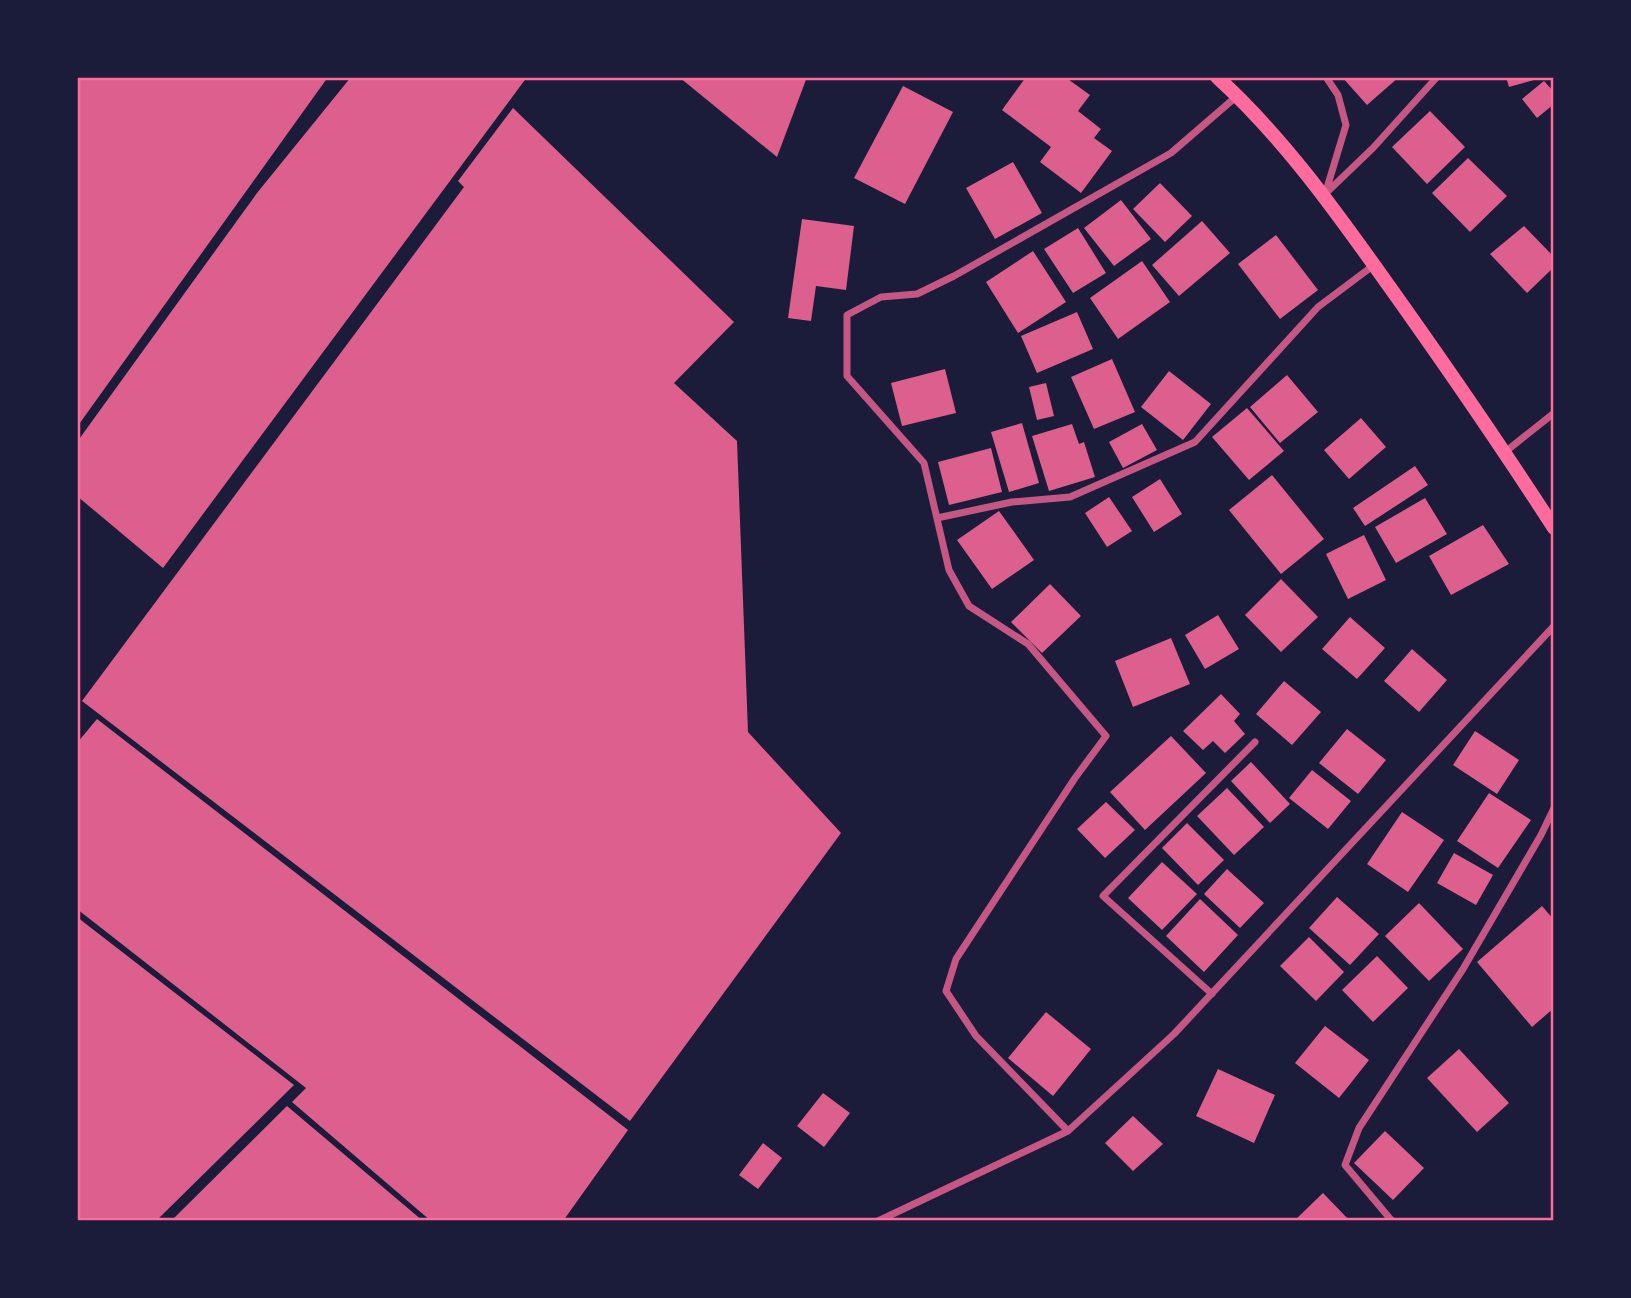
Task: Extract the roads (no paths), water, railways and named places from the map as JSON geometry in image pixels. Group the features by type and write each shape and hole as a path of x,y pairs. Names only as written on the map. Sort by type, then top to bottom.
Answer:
{"main road":[{"path":"1217,77 1237,95 1324,194 1505,453 1554,528"}],"street":[{"path":"1324,194 1346,125 1338,95 1326,77"},
{"path":"1324,194 1373,148 1437,77"},
{"path":"1068,1131 976,1037 946,991 956,959 1075,778 1106,736 1028,644 969,606 949,570 924,463 846,376 847,315 881,297 917,295 1073,209 1171,153 1237,95"},
{"path":"937,518 1012,502 1070,497 1195,442 1318,307 1374,265"},
{"path":"1505,453 1554,413"},
{"path":"878,1221 1068,1131 1174,1034 1554,626"},
{"path":"1212,994 1102,896 1255,742"},
{"path":"1392,1221 1345,1165 1359,1128 1463,969 1541,835 1554,807"}]}
